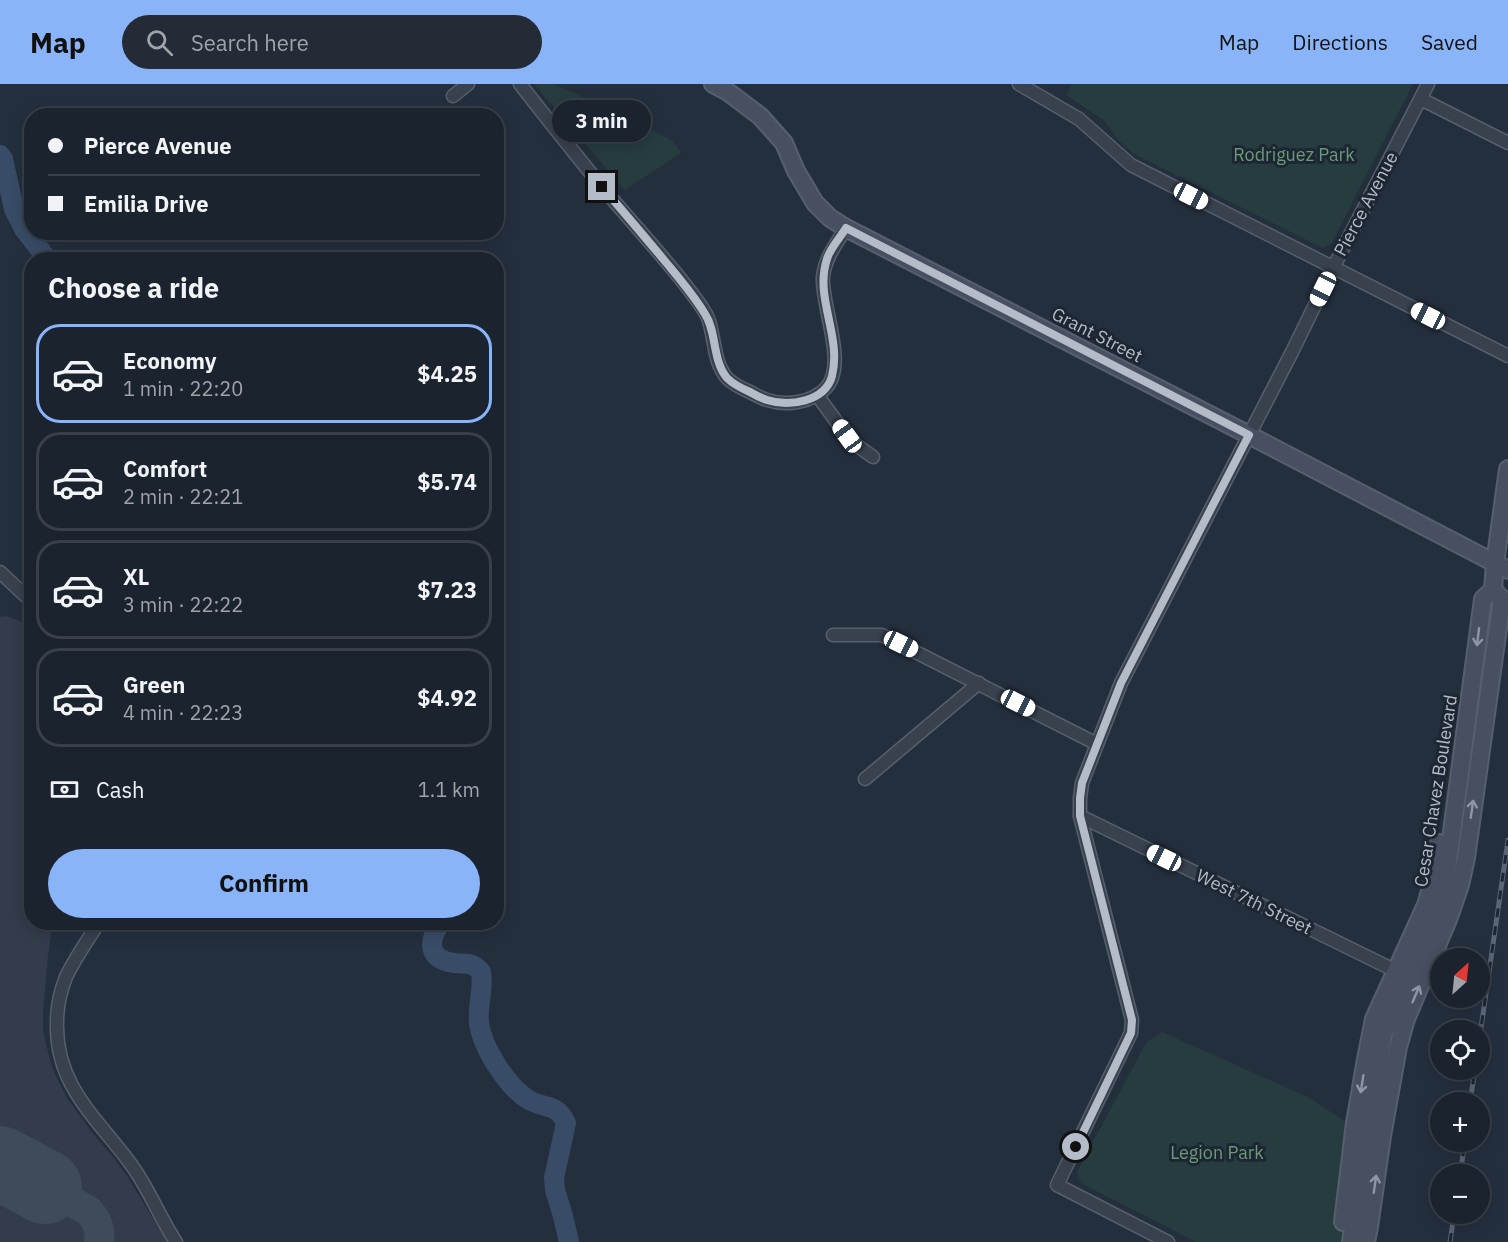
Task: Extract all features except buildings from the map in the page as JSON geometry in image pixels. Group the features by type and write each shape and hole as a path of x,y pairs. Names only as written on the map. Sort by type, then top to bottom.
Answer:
{"main road":[{"name":"Grant Street","path":"713,84 728,92 760,116 784,143 796,171 815,203 830,218 846,228 1502,567"},
{"name":"Cesar Chavez Boulevard","path":"1351,1242 1383,1036 1445,884 1483,599 1493,590 1502,567 1508,469"},
{"name":"Cesar Chavez Boulevard","path":"1366,1242 1399,1041 1449,916 1460,885 1466,858 1502,599 1493,590"},
{"path":"1340,1242 1355,1122 1374,1019 1430,895 1460,703 1471,688"}],"street":[{"path":"453,96 468,84"},
{"path":"520,84 602,187 690,291 707,317 719,364 728,379 742,389 767,400 788,403 806,400 827,387 834,369 834,346 823,294 823,276 827,257 846,228"},
{"path":"1019,84 1079,119 1131,165 1508,356"},
{"name":"Pierce Avenue","path":"1168,1242 1057,1185 1131,1033 1132,1020 1080,816 1082,783 1121,683 1428,84"},
{"path":"1421,99 1508,143"},
{"path":"817,395 847,436 873,457"},
{"path":"0,572 24,594"},
{"path":"833,635 882,635 1097,744"},
{"path":"865,779 979,683"},
{"name":"West 7th Street","path":"1080,816 1396,971"},
{"path":"94,930 65,980 57,1006 59,1052 66,1074 78,1097 132,1166 176,1242"}],"shaded area":[{"path":"6,616 24,623 24,930 52,930 43,1013 43,1030 49,1056 67,1098 129,1179 167,1242 0,1242 0,617"}],"green space":[{"path":"534,84 553,84 607,107 673,141 681,153 625,190"},
{"name":"Rodriguez Park","path":"1072,84 1413,84 1331,244 1323,248 1134,154 1119,141 1105,121 1066,95"},
{"name":"Legion Park","path":"1162,1032 1308,1097 1360,1131 1346,1242 1196,1242 1081,1183 1077,1172 1146,1043"}],"waterway":[{"path":"0,155 3,159 14,209 24,229"},
{"path":"33,240 42,252"},
{"path":"436,930 432,943 435,954 439,958 473,965 481,972 479,1023 485,1043 497,1066 521,1094 535,1103 555,1109 566,1123 554,1178 569,1242"}],"taxiway":[{"path":"45,1187 89,1211 98,1225 99,1242"}],"runway":[{"path":"0,1163 45,1187"}],"railway":[{"path":"1482,1020 1508,840"},
{"path":"1472,1092 1473,1080"},
{"path":"1462,1164 1463,1152"},
{"path":"1450,1242 1453,1224"}],"route":[{"path":"602,187 690,291 707,317 719,364 728,379 742,389 767,400 788,403 806,400 827,387 831,380 834,369 834,346 823,294 823,276 827,257 846,228 1249,435 1121,683 1082,783 1080,816 1132,1020 1131,1033 1076,1147"}]}
